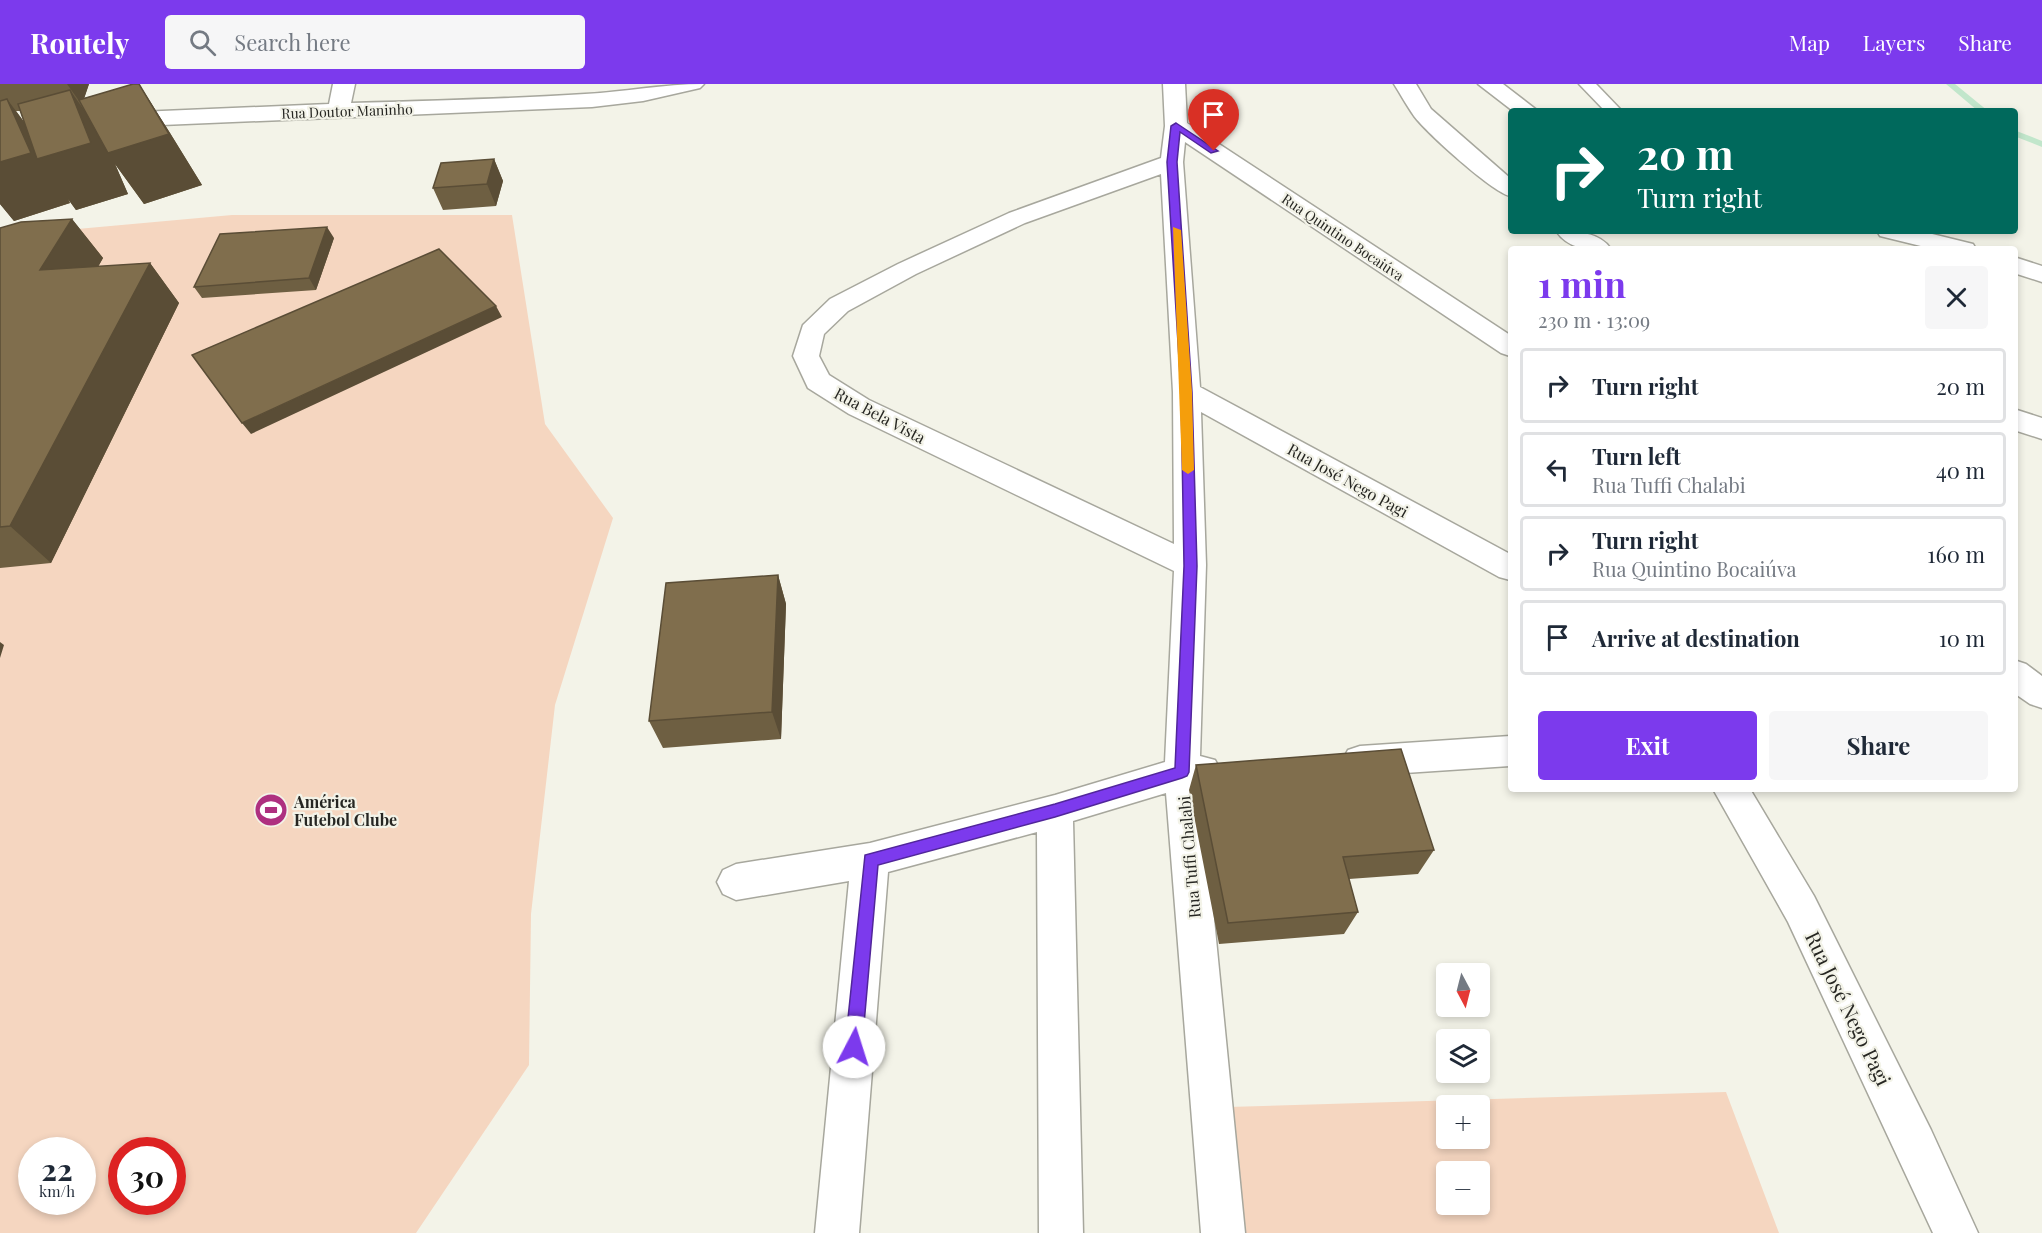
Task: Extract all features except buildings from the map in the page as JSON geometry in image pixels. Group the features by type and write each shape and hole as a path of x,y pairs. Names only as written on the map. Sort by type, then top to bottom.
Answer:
{"street":[{"path":"338,112 344,84"},
{"name":"Rua Doutor Maninho","path":"97,121 612,98 668,91 693,84"},
{"name":"Rua Tuffi Chalabi","path":"1174,84 1176,126 1172,162 1187,392 1190,566 1182,772 1223,1233"},
{"path":"1405,84 1423,113 1475,161 1508,187"},
{"path":"1489,84 1523,108"},
{"name":"Rua Quintino Bocaiúva","path":"1176,126 1508,345"},
{"name":"Rua Bela Vista","path":"1172,162 1017,218 907,269 840,304 812,331 806,356 818,381 859,407 1190,566"},
{"path":"1572,234 1592,246"},
{"path":"1902,234 1952,246"},
{"path":"2018,266 2042,274"},
{"name":"Rua José Nego Pagi","path":"1187,392 1508,567"},
{"path":"2018,420 2042,429"},
{"path":"2018,677 2042,694"},
{"path":"1323,763 1508,751"},
{"path":"736,882 870,860 1055,811 1182,772 1240,768"},
{"name":"Rua José Nego Pagi","path":"1733,792 1801,909 1916,1145 1956,1233"},
{"path":"1055,811 1061,1233"},
{"path":"837,1233 870,860"}],"lane":[{"path":"1587,84 1611,108"}],"shaded area":[{"name":"América Futebol Clube","path":"232,215 512,215 545,424 613,518 555,705 531,914 529,1065 416,1233 0,1233 0,236"},
{"path":"1726,1092 1779,1233 1244,1233 1228,1107 1436,1101 1436,1149 1490,1149 1490,1099"}],"waterway":[{"path":"1950,84 1980,108"},
{"path":"2018,135 2042,144"}],"slow traffic":[{"path":"1176,230 1187,392 1188,470"}],"place":[{"name":"América Futebol Clube","path":"271,810"}],"route":[{"path":"854,1047 870,860 1055,811 1182,772 1190,566 1187,392 1172,162 1176,126 1214,151"}]}
